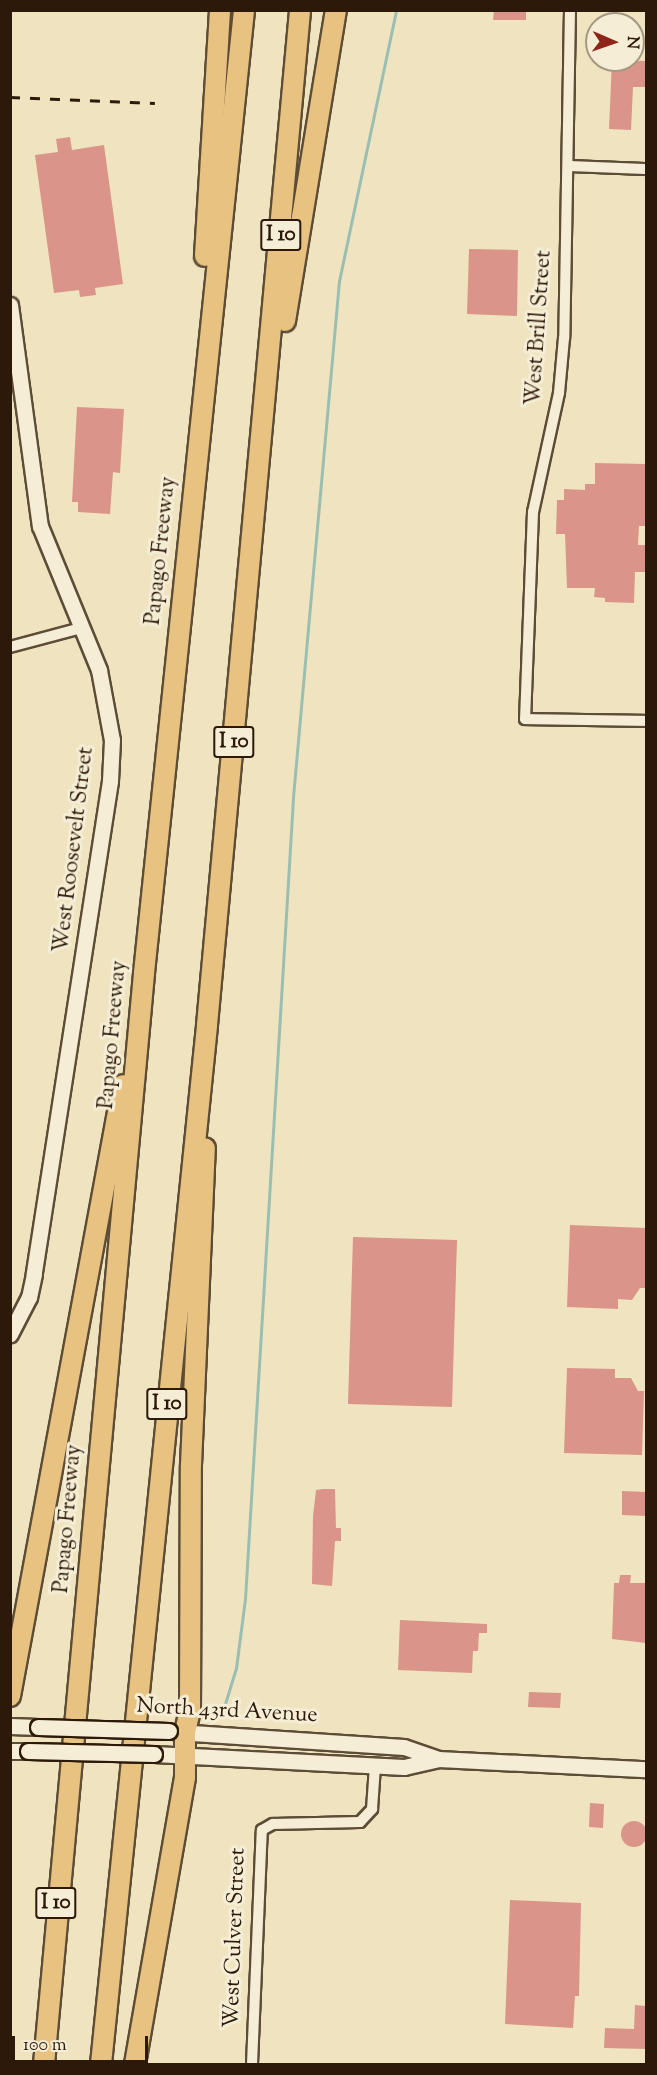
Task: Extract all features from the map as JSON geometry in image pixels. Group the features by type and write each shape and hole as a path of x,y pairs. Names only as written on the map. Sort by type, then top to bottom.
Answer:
{"highway":[{"path":"195,455 220,10"},
{"name":"Papago Freeway","path":"44,2064 144,973 195,455 244,10"},
{"name":"I 10","path":"100,2064 207,1025 261,459 300,10"},
{"path":"261,459 336,10"},
{"path":"10,1696 144,973"},
{"path":"135,2064 184,1777 176,1756 177,1732 190,1710 191,1465 207,1025"}],"main road":[{"name":"West Roosevelt Street","path":"10,305 40,526 81,628 107,701 110,781 34,1274 29,1297 10,1334"},
{"name":"North 43rd Avenue","path":"10,1726 177,1732 405,1747 438,1760"},
{"path":"375,1766 405,1747"},
{"path":"404,1767 405,1747"},
{"name":"North 43rd Avenue","path":"10,1751 404,1767 438,1760 646,1769"}],"street":[{"name":"West Brill Street","path":"570,10 568,166 560,387 533,512 525,719 646,721"},
{"path":"568,166 646,169"},
{"path":"10,647 81,628"},
{"name":"West Culver Street","path":"252,2064 262,1830 273,1824 360,1822 372,1809 375,1766"}],"building":[{"path":"494,10 526,10 526,20 493,20"},
{"path":"646,61 646,87 633,87 631,130 609,129 611,72 645,72"},
{"path":"70,137 72,150 104,145 123,284 95,288 96,295 80,297 79,290 54,293 35,155 58,152 56,139"},
{"path":"469,249 518,250 517,316 467,314"},
{"path":"77,407 124,409 120,473 113,472 110,514 78,512 78,502 72,502"},
{"path":"595,463 646,464 646,526 639,526 638,545 646,545 646,572 635,572 634,603 605,602 605,598 594,597 595,588 567,588 565,534 556,534 557,500 564,500 564,489 585,490 585,484 595,484"},
{"path":"570,1225 646,1228 646,1288 640,1288 632,1300 618,1299 618,1309 567,1307"},
{"path":"353,1237 457,1240 452,1407 348,1404"},
{"path":"567,1368 615,1369 615,1378 631,1378 638,1391 644,1391 642,1455 564,1453"},
{"path":"335,1489 336,1528 341,1528 341,1541 335,1541 332,1586 312,1584 313,1516 316,1490"},
{"path":"622,1491 646,1492 646,1516 622,1515"},
{"path":"620,1575 631,1575 630,1583 646,1583 646,1643 612,1639 614,1583 619,1583"},
{"path":"400,1620 487,1624 487,1633 479,1633 478,1651 473,1651 472,1673 398,1670"},
{"path":"529,1692 561,1693 560,1708 528,1707"},
{"path":"590,1803 604,1804 603,1828 589,1827"},
{"path":"634,1821 643,1825 647,1834 643,1843 634,1847 625,1843 621,1834 625,1825"},
{"path":"510,1900 581,1903 579,1996 575,1996 573,2028 505,2024"},
{"path":"635,2005 646,2006 646,2049 604,2048 605,2028 634,2029"}],"waterway":[{"path":"224,1707 236,1668 245,1599 293,797 339,281 396,10"}],"railway":[{"path":"10,97 155,103"}]}
